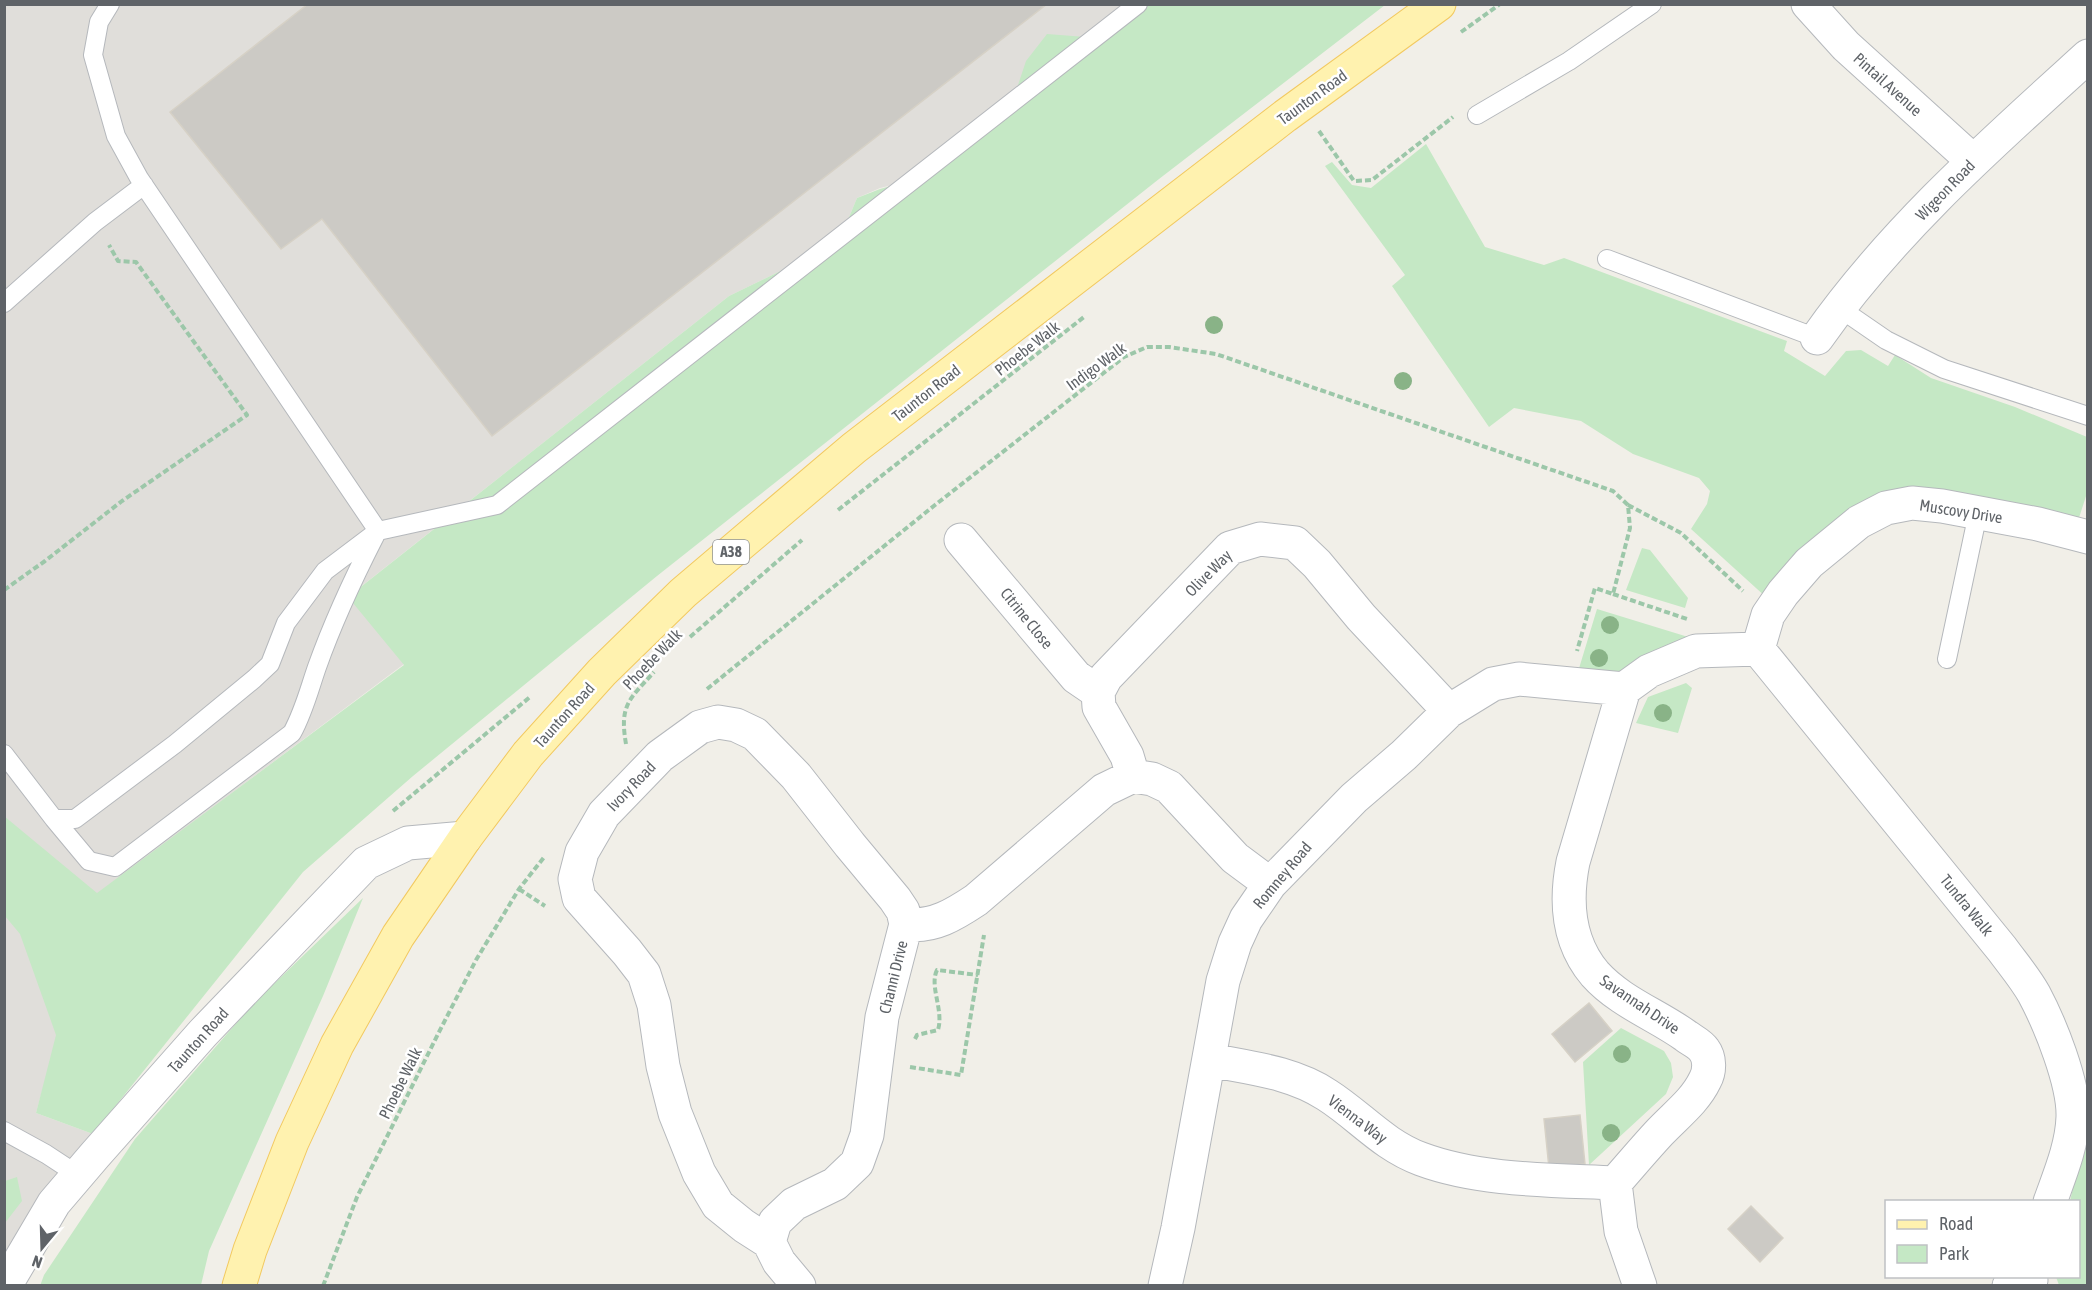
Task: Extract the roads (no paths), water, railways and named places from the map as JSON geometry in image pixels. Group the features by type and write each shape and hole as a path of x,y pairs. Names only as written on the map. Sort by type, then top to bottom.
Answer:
{"main road":[{"name":"Taunton Road","path":"239,1286 250,1250 292,1142 337,1045 398,936 465,838 528,754 602,672 683,593 864,441 1285,116 1439,4"}],"street":[{"name":"Pintail Avenue","path":"1808,4 1846,46 1972,161"},
{"name":"Wigeon Road","path":"1816,338 1867,270 1972,161 2088,56"},
{"name":"Muscovy Drive","path":"1758,649 1768,615 1783,593 1809,563 1859,522 1886,508 1912,503 2038,524 2088,537"},
{"name":"Olive Way","path":"1098,692 1106,677 1230,548 1260,539 1295,543 1317,564 1360,617 1449,711"},
{"name":"Citrine Close","path":"961,540 1077,677 1098,692"},
{"path":"1624,688 1648,671 1696,651 1758,649"},
{"name":"Tundra Walk","path":"1758,649 1944,876 2014,965 2034,995 2060,1056 2079,1088 2070,1139 2051,1200"},
{"name":"Romney Road","path":"1165,1286 1210,1060 1223,981 1235,943 1246,920 1270,884 1347,805 1404,755 1449,711 1493,684 1519,679 1624,688"},
{"name":"Savannah Drive","path":"1615,1183 1660,1132 1693,1100 1706,1079 1709,1064 1704,1049 1611,988 1596,974 1581,952 1572,931 1568,887 1573,862 1624,688"},
{"path":"1098,692 1099,707 1127,756 1133,776 1152,779 1169,788 1235,858 1270,884"},
{"name":"Ivory Road","path":"769,1242 718,1205 699,1173 675,1113 663,1066 654,1005 644,974 579,898 575,879 582,852 604,814 660,756 700,727 718,722 736,725 755,734 796,776 895,899 903,911 906,924"},
{"name":"Channi Drive","path":"769,1242 775,1222 794,1204 835,1184 857,1163 867,1135 882,1017 906,924 917,926 953,915 976,900 1104,790 1133,776"},
{"name":"Taunton Road","path":"5,1286 54,1203 203,1033 366,863 408,843 465,838"},
{"name":"Vienna Way","path":"1210,1060 1291,1076 1327,1095 1385,1141 1421,1159 1475,1173 1615,1183"},
{"path":"1615,1183 1621,1231 1640,1286"},
{"path":"769,1242 779,1262 794,1277 799,1286"}],"lane":[{"path":"110,4 99,22 93,55 116,136 144,185 378,531"},
{"path":"54,819 75,819 157,758 254,679 270,664 286,622 325,571 378,531 497,505 1138,4"},
{"path":"1477,115 1569,61 1652,4"},
{"path":"4,303 95,222 144,185"},
{"path":"1607,259 1816,338"},
{"path":"1838,307 1886,340 1944,369 2088,416"},
{"path":"1947,659 1978,513"},
{"path":"4,754 89,861 115,867 292,732 303,713 316,668 346,592 378,531"},
{"path":"4,1131 78,1175"}]}
